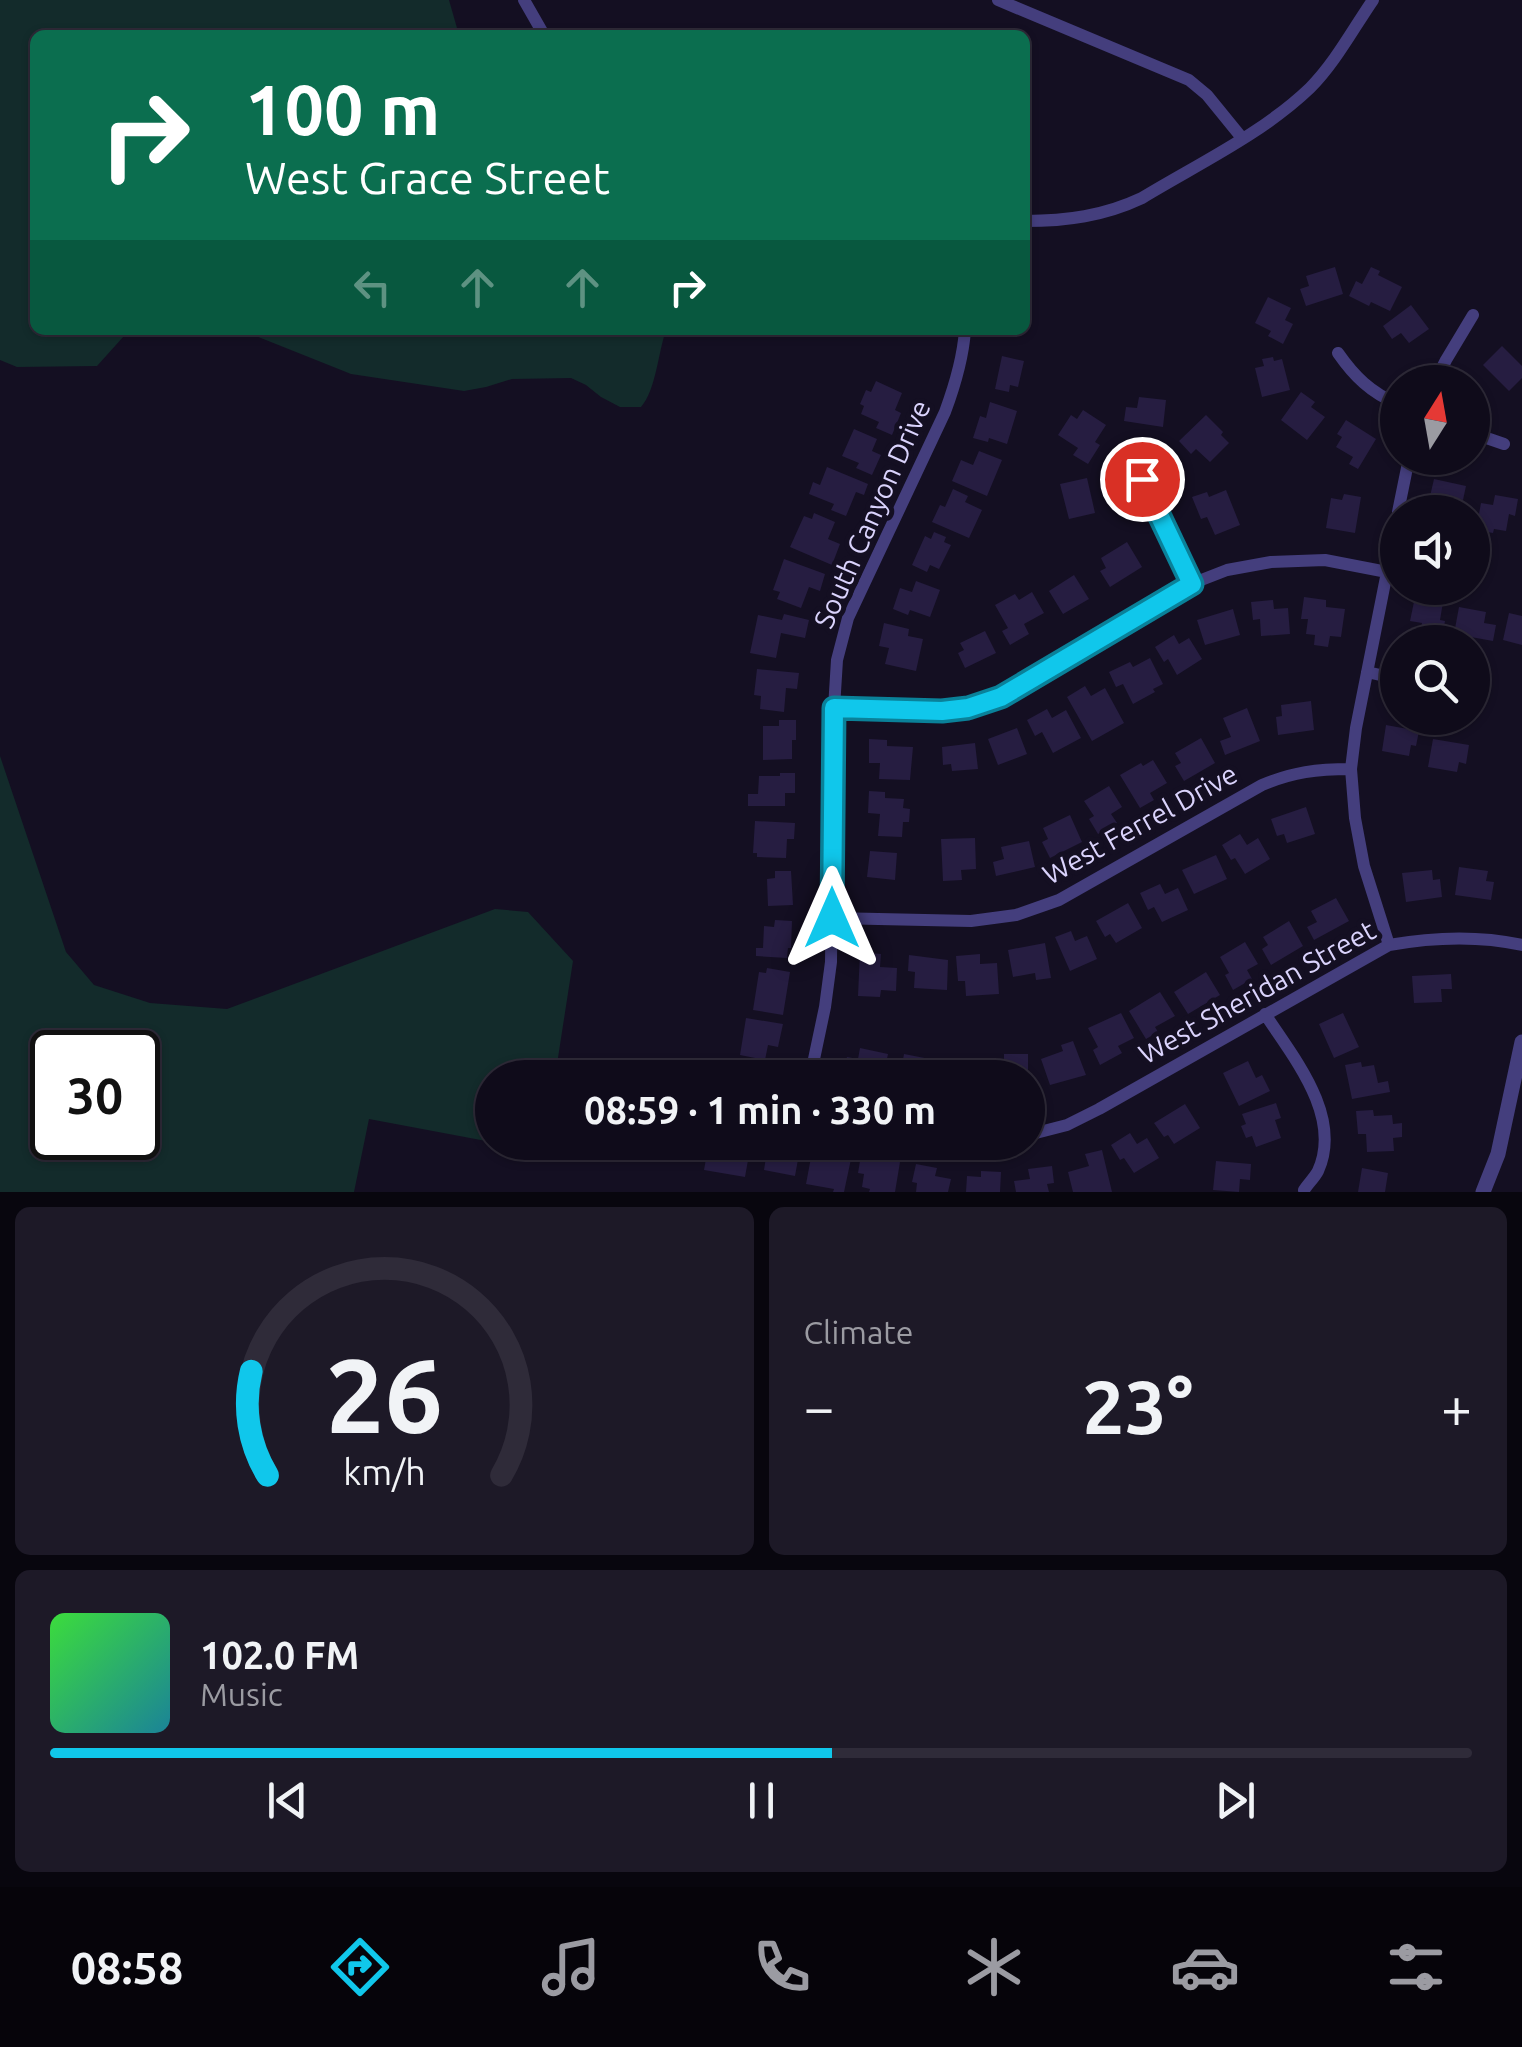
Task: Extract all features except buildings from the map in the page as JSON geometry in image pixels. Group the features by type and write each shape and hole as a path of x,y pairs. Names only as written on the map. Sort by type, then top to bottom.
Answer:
{"street":[{"path":"524,0 541,30"},
{"path":"998,0 1189,80 1242,138"},
{"path":"1030,221 1072,219 1125,206 1242,138 1312,86 1373,0"},
{"path":"1444,365 1474,315"},
{"name":"South Canyon Drive","path":"813,1060 832,962 837,660 848,618 945,412 965,335"},
{"path":"1338,353 1354,377 1380,395"},
{"path":"1490,439 1504,444"},
{"path":"1142,479 1192,584"},
{"path":"834,708 942,711 968,708 1001,697 1192,584 1227,570 1271,562 1325,560 1380,571"},
{"path":"1380,605 1351,769 1354,818 1364,866 1389,945"},
{"path":"1367,672 1380,675"},
{"name":"West Ferrel Drive","path":"832,918 971,921 1016,915 1059,900 1262,785 1290,774 1351,769"},
{"name":"West Sheridan Street","path":"1045,1131 1083,1117 1389,945 1460,936 1522,945"},
{"path":"1266,1014 1308,1078 1320,1108 1324,1140 1318,1170 1304,1190"},
{"path":"1484,1192 1498,1154 1522,1042"}],"green space":[{"path":"0,0 449,0 458,30 30,30 30,335 126,335 97,366 17,367 0,360"},
{"path":"254,335 665,335 653,381 641,407 620,407 571,378 512,379 464,391 351,374"},
{"path":"0,756 66,952 94,985 150,1003 227,1009 495,909 528,912 573,961 558,1060 475,1060 475,1139 369,1119 354,1192 0,1192"}],"route":[{"path":"832,918 834,708 942,711 968,708 1001,697 1192,584 1142,479"}]}
